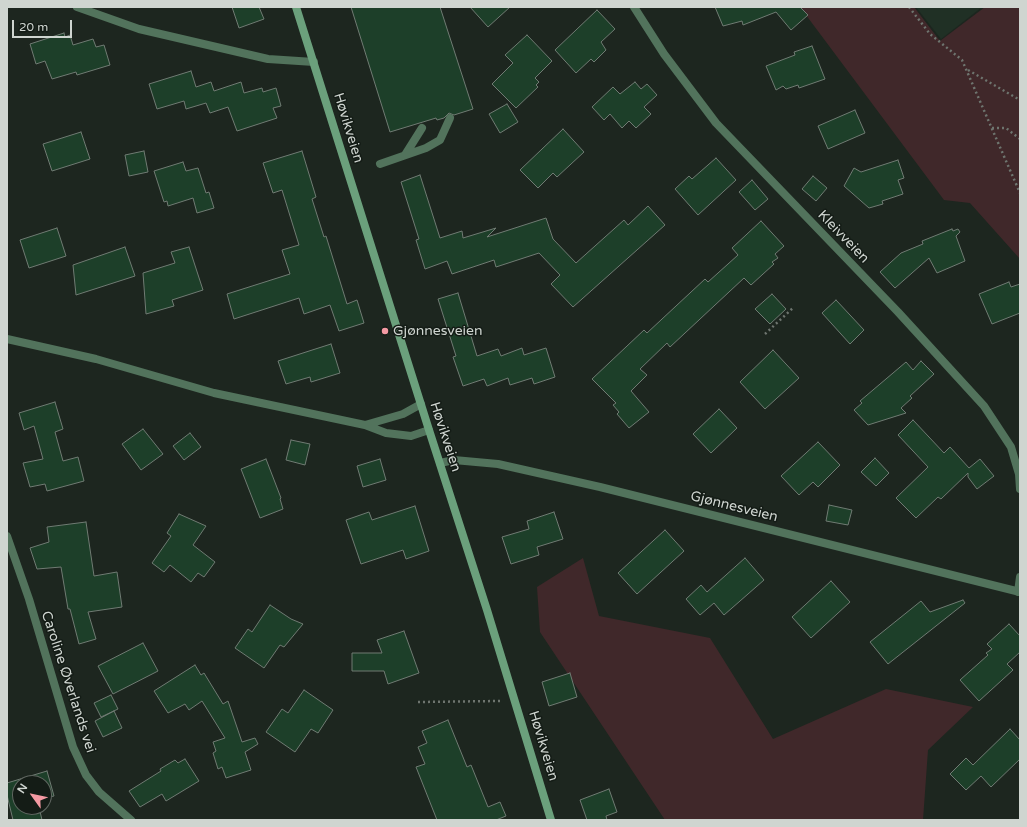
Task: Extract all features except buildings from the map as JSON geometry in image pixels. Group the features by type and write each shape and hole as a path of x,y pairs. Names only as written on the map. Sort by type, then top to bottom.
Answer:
{"main road":[{"name":"Høvikveien","path":"296,7 552,820"}],"street":[{"path":"77,7 139,29 268,59 314,62"},
{"name":"Kleivveien","path":"634,7 664,54 716,123 898,312 984,406 1011,447 1019,474 1020,489"},
{"path":"380,164 426,148 440,140 450,118"},
{"path":"405,155 422,128"},
{"path":"7,339 96,359 214,393 365,425 386,433 410,436 429,430"},
{"path":"365,425 403,414 421,404"},
{"name":"Gjønnesveien","path":"440,463 454,460 505,465 600,487 1019,592"},
{"name":"Caroline Øverlands vei","path":"7,536 29,599 73,747 86,775 100,792 131,820"},
{"path":"1019,592 1020,577"}],"path":[{"path":"909,7 930,34 952,50 962,60 968,69 1020,193"},
{"path":"968,69 1020,100"},
{"path":"992,128 1006,128 1020,139"},
{"path":"765,334 794,307"},
{"path":"418,702 515,700"}],"shaded area":[{"path":"800,7 914,7 940,41 985,7 1020,7 1020,259 970,203 944,200"},
{"path":"916,7 982,7 941,39"},
{"path":"583,558 599,616 710,638 773,739 886,689 973,707 928,750 923,820 665,820 540,632 537,587"}],"place":[{"name":"Gjønnesveien","path":"385,331"}]}
